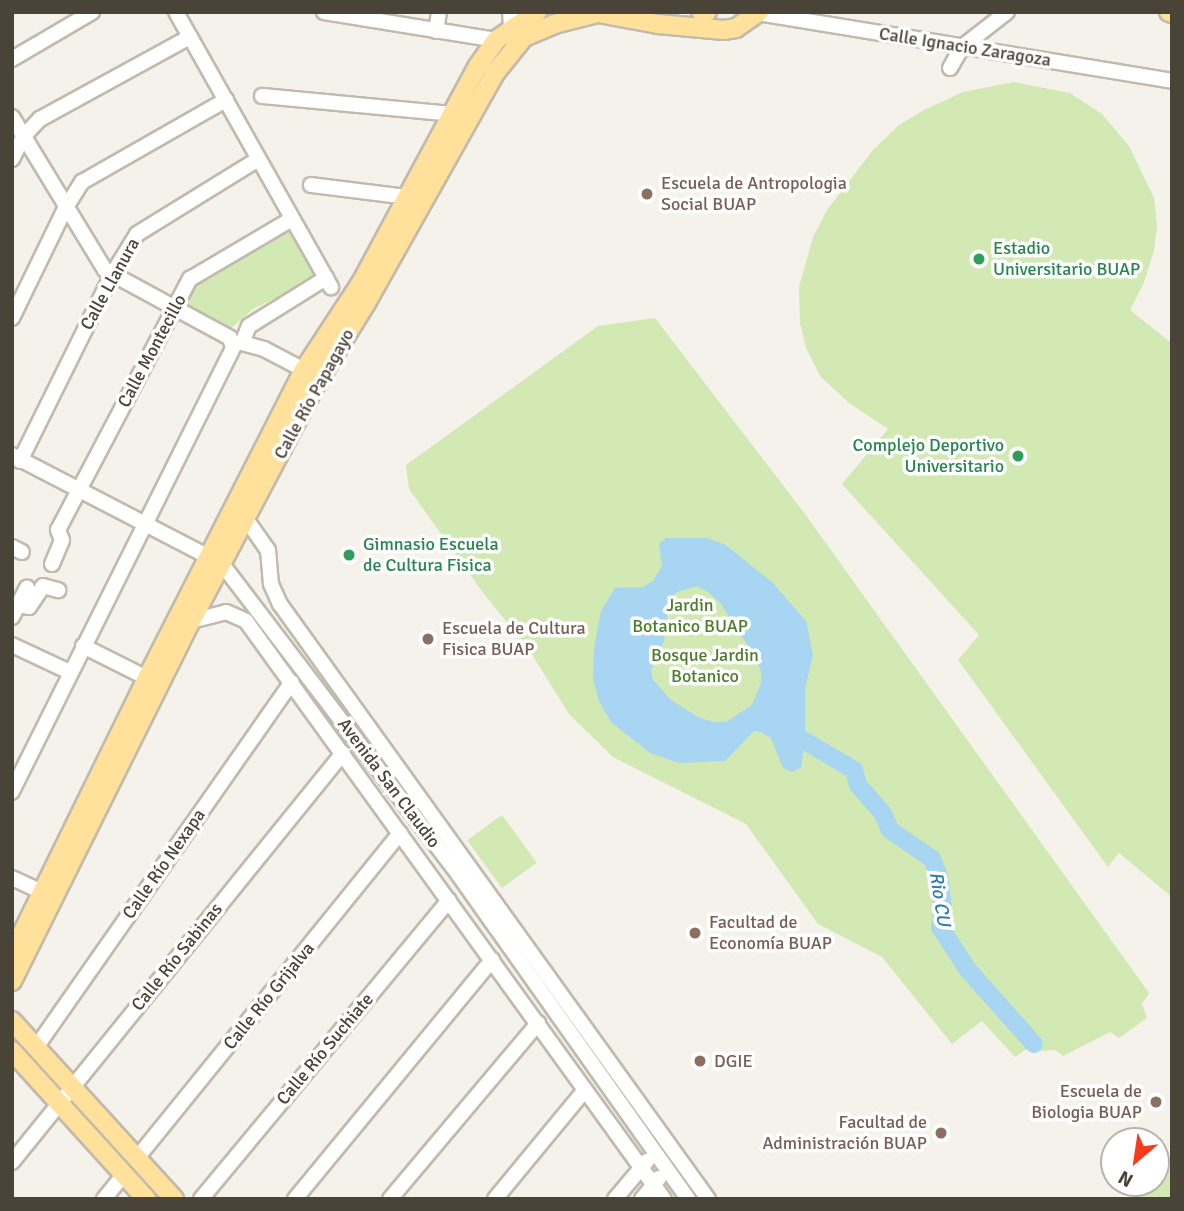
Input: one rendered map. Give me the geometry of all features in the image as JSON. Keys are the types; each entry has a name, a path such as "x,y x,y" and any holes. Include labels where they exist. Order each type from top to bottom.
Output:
{"main road":[{"name":"Calle Río Papagayo","path":"12,981 191,621 215,561 302,373 360,283 452,114 496,40 511,20 537,12"},
{"path":"701,12 707,12"},
{"name":"Calle Río Papagayo","path":"12,954 147,678 215,561 246,519 316,384 366,303 495,73 524,37 554,23 598,13 709,30 736,28 759,13"},
{"path":"12,1021 174,1199"},
{"path":"12,1051 146,1199"}],"street":[{"path":"12,59 92,12"},
{"path":"12,792 236,341 249,326 329,283 257,160 176,12"},
{"path":"324,12 496,40"},
{"path":"436,31 439,12"},
{"path":"950,68 962,47 1007,12"},
{"name":"Calle Ignacio Zaragoza","path":"759,13 1172,81"},
{"path":"12,159 23,137 40,119 190,37"},
{"path":"262,96 452,114"},
{"path":"12,318 65,209 85,179 226,100"},
{"path":"12,117 65,209 100,263 112,275 236,341 264,349 302,373"},
{"name":"Calle Llanura","path":"16,458 112,275 142,228 257,160"},
{"path":"311,186 407,197"},
{"name":"Calle Montecillo","path":"52,564 62,540 58,530 192,277 292,219"},
{"name":"Avenida San Claudio","path":"16,458 215,561 306,673 458,874 688,1199"},
{"name":"Avenida San Claudio","path":"246,519 268,550 271,584 275,596 708,1199"},
{"path":"15,611 29,607 43,586 58,590"},
{"path":"15,611 27,588"},
{"name":"Avenida San Claudio","path":"191,621 218,612 239,616 292,682 538,1023 581,1094 664,1199"},
{"path":"12,645 70,673"},
{"path":"83,646 147,678"},
{"path":"306,673 338,684"},
{"name":"Calle Río Nexapa","path":"37,1046 292,682"},
{"path":"329,733 351,735"},
{"name":"Calle Río Sabinas","path":"12,1162 343,753"},
{"name":"Calle Río Grijalva","path":"137,1158 400,833"},
{"path":"12,878 42,892"},
{"name":"Calle Río Suchiate","path":"201,1199 449,900"},
{"path":"295,1199 492,960"},
{"path":"390,1199 538,1023"},
{"path":"495,1199 581,1094"},
{"path":"615,1199 655,1152"},
{"path":"642,1199 667,1169"},
{"path":"104,1199 124,1174"}],"green space":[{"name":"Complejo Deportivo Universitario","path":"1014,82 1070,93 1102,114 1129,146 1154,198 1157,225 1154,251 1143,285 1130,310 1169,341 1172,338 1172,897 1119,853 1108,867 958,660 979,635 842,484 888,429 849,403 820,376 806,348 800,323 799,287 813,237 827,210 873,150 899,125 924,110 963,92"},
{"path":"292,223 323,275 253,309 229,330 183,303 203,276 272,239 273,235"},
{"name":"Jardin Botanico BUAP","path":"655,318 805,514 1149,993 1142,1004 1147,1018 1119,1038 1110,1032 1063,1056 1056,1050 1041,1051 1034,1044 1015,1057 982,1021 952,1044 882,957 818,924 746,824 613,757 569,714 528,648 484,594 409,489 406,465 598,326"},
{"path":"502,815 537,863 502,888 467,840"},
{"path":"1172,1167 1172,1199 1130,1199 1170,1197"}],"water":[{"path":"666,538 707,538 726,545 773,583 806,621 813,655 805,689 805,741 801,768 791,772 783,768 771,738 759,731 754,731 725,761 679,763 650,753 611,722 599,701 593,678 594,648 601,611 615,588 643,587 653,581 662,566 659,544","holes":["697,586 721,604 761,671 761,683 752,705 726,722 713,722 698,717 671,700 653,680 651,670 664,641 669,601 677,592"]}],"waterway":[{"name":"Rio CU","path":"805,741 854,770 858,785 883,814 890,830 932,859 939,876 943,908 940,927 968,970 1034,1044"}],"place":[{"name":"Escuela de Antropologia Social BUAP","path":"647,194"},
{"name":"Estadio Universitario BUAP","path":"979,259"},
{"name":"Complejo Deportivo Universitario","path":"1018,456"},
{"name":"Gimnasio Escuela de Cultura Fisica","path":"349,555"},
{"name":"Escuela de Cultura Fisica BUAP","path":"428,639"},
{"name":"Facultad de Economía BUAP","path":"695,933"},
{"name":"DGIE","path":"700,1061"},
{"name":"Escuela de Biologia BUAP","path":"1156,1102"},
{"name":"Facultad de Administración BUAP","path":"941,1133"}],"park label":[{"name":"Bosque Jardin Botanico","path":"705,666"}]}
